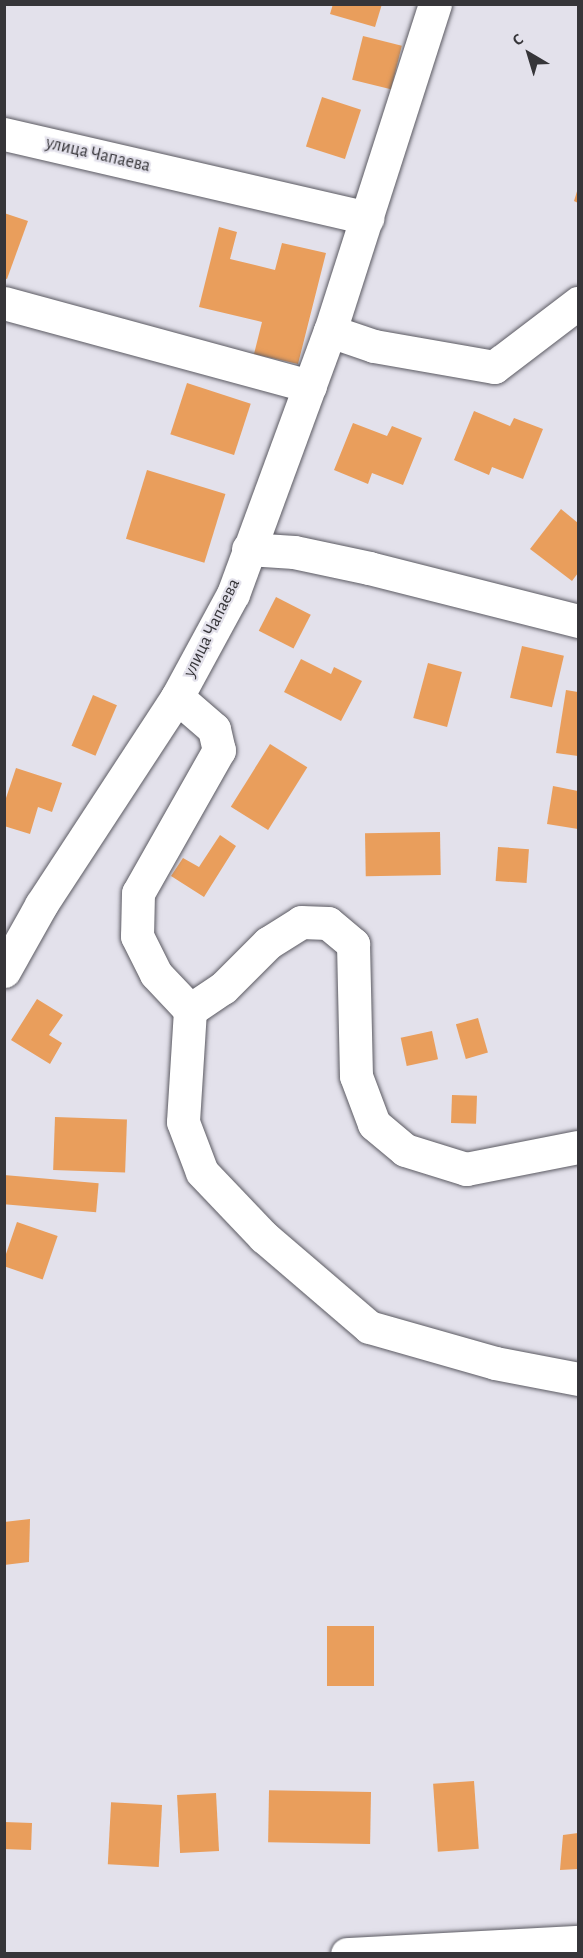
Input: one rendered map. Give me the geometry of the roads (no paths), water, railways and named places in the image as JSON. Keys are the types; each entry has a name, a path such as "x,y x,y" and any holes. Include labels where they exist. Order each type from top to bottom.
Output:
{"street":[{"name":"улица Чапаева","path":"4,971 41,905 177,697 233,594 330,331 435,4"},
{"name":"улица Чапаева","path":"4,134 367,218"},
{"path":"4,303 310,386"},
{"path":"330,331 374,346 494,367 579,303"},
{"path":"248,549 294,552 369,568 579,621"},
{"path":"177,697 213,729 219,750 138,893 137,936 156,974 190,1010 183,1122 202,1172 264,1237 369,1327 495,1363 579,1379"},
{"path":"190,1010 223,988 268,943 301,922 328,923 353,944 356,1076 374,1124 405,1150 466,1169 579,1147"},
{"path":"346,1953 579,1942"}]}
